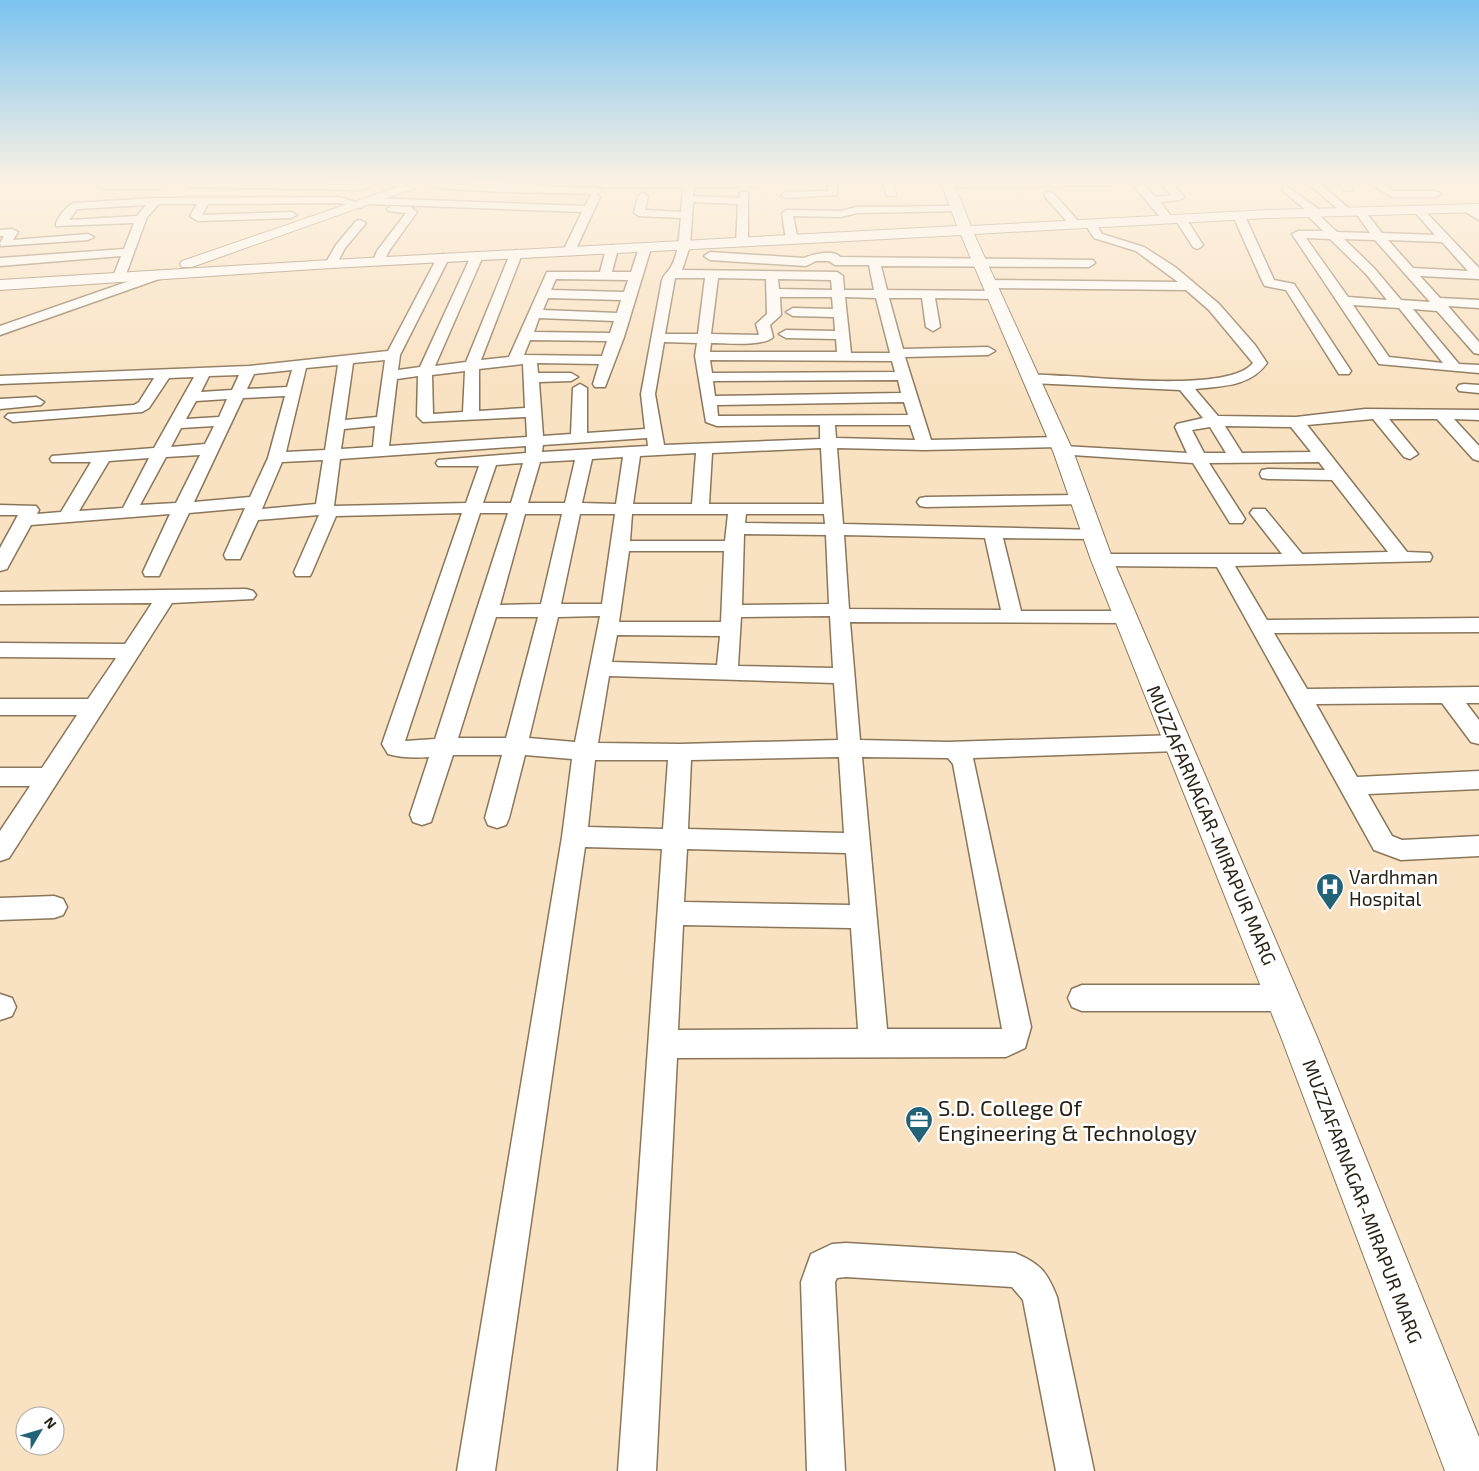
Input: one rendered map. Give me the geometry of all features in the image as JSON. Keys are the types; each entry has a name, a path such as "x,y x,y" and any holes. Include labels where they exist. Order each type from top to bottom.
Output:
{"main road":[{"path":"153,276 226,251"},
{"path":"0,287 119,277 588,251"},
{"name":"MUZZAFARNAGAR-MIRAPUR MARG","path":"975,251 1061,447 1097,547 1283,998 1468,1471"}],"street":[{"path":"331,264 339,251"},
{"path":"379,261 383,251"},
{"path":"605,276 612,251"},
{"path":"600,384 644,251"},
{"path":"654,442 648,394 670,274 676,270 682,251"},
{"path":"831,251 837,276 844,356"},
{"path":"1031,379 1184,386 1239,379 1254,372 1260,362 1254,352 1214,307 1190,286 1142,251"},
{"path":"1254,251 1269,283 1290,287 1344,371"},
{"path":"1309,251 1384,362 1479,369"},
{"path":"1349,251 1370,271 1455,368"},
{"path":"1391,251 1479,350"},
{"path":"1411,272 1479,275 1457,251"},
{"path":"0,262 130,252 119,277"},
{"path":"471,415 472,366 516,254"},
{"path":"477,256 425,372 426,418 533,412"},
{"path":"710,256 806,262 814,258 874,262 988,281 1190,286"},
{"path":"380,451 393,355 443,258"},
{"path":"874,262 924,445"},
{"path":"774,293 928,295 988,281 1089,263"},
{"path":"670,274 837,276"},
{"path":"712,275 702,356 711,419 717,421 917,420"},
{"path":"2,327 153,276"},
{"path":"422,815 488,611 534,450 531,378 522,360 526,336 534,314 551,276 635,276"},
{"path":"658,338 760,339 766,337 763,324 774,316 772,276"},
{"path":"1423,287 1442,288"},
{"path":"542,294 630,296"},
{"path":"928,295 933,327"},
{"path":"1344,301 1400,305 1479,304"},
{"path":"793,312 840,313"},
{"path":"534,314 623,317"},
{"path":"1449,318 1469,320"},
{"path":"1462,332 1479,333"},
{"path":"786,334 842,334"},
{"path":"526,336 617,337"},
{"path":"702,356 844,356 988,351"},
{"path":"0,380 249,370 393,355"},
{"path":"390,375 522,360 609,360"},
{"path":"304,572 327,510 332,454 346,361"},
{"path":"233,555 276,458 300,365"},
{"path":"152,572 249,370"},
{"path":"138,512 132,511 131,505 204,372"},
{"path":"13,417 131,410 142,407 165,373"},
{"path":"705,377 905,376"},
{"path":"0,432 48,378"},
{"path":"496,818 550,610 573,508 582,447 575,383 531,378"},
{"path":"1184,386 1214,421 1238,459"},
{"path":"190,397 293,391"},
{"path":"0,404 150,396"},
{"path":"708,401 910,397"},
{"path":"1377,414 1410,454"},
{"path":"1236,519 1198,458 1184,427 1214,421 1296,422 1377,414 1479,415"},
{"path":"1442,415 1479,456"},
{"path":"176,424 224,420"},
{"path":"827,420 849,748 874,1044"},
{"path":"336,425 384,421"},
{"path":"1296,422 1402,558"},
{"path":"1458,432 1479,433"},
{"path":"582,447 632,452 654,442"},
{"path":"276,458 380,451 534,450 654,442 704,448 830,443 1061,447 1198,458 1322,457"},
{"path":"700,509 704,448"},
{"path":"58,459 210,450"},
{"path":"444,463 489,460 534,450"},
{"path":"476,1471 574,837 585,751 602,669 621,546 632,452"},
{"path":"67,518 103,456"},
{"path":"489,460 393,744 396,748 411,750 444,746 516,746 585,751 680,752 849,748 948,750 1178,743"},
{"path":"1207,472 1338,475"},
{"path":"926,502 1080,500"},
{"path":"0,510 27,508 30,510 25,520 7,541 0,565"},
{"path":"25,520 182,508 327,510 473,508 700,509 736,528"},
{"path":"1259,513 1296,559"},
{"path":"621,546 736,528 833,519 994,533 1224,561 1423,557"},
{"path":"727,671 732,620 736,528"},
{"path":"994,533 1011,610 1009,617"},
{"path":"1224,561 1379,838 1389,847 1400,850 1479,846"},
{"path":"0,598 246,595"},
{"path":"0,851 166,597"},
{"path":"488,611 550,610 609,619 732,620 840,613 1009,617 1125,616"},
{"path":"1261,627 1479,625"},
{"path":"0,650 131,651"},
{"path":"602,669 727,671 844,676"},
{"path":"1448,695 1479,736"},
{"path":"1300,697 1479,695"},
{"path":"0,707 93,708"},
{"path":"664,1044 1006,1043 1015,1038 1017,1027 964,762 956,752 948,750"},
{"path":"637,1471 680,752"},
{"path":"0,777 50,777"},
{"path":"1349,786 1479,780"},
{"path":"574,837 858,843"},
{"path":"0,908 54,907"},
{"path":"670,913 864,917"},
{"path":"1082,998 1283,998"},
{"path":"826,1471 818,1282 823,1266 832,1261 846,1260 1015,1270 1025,1274 1040,1297 1075,1471"}],"place":[{"name":"Vardhman Hospital","path":"1330,911"},
{"name":"S.D. College Of Engineering & Technology","path":"919,1144"}]}
